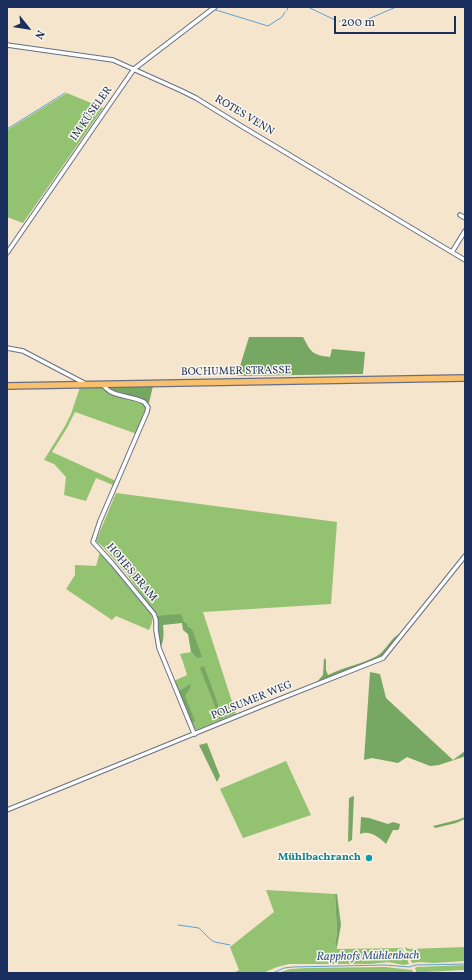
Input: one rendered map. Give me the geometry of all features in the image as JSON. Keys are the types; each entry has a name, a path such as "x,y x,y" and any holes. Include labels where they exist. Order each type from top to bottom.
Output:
{"main road":[{"name":"BOCHUMER STRASSE","path":"7,386 465,378"}],"street":[{"name":"IM KÜSELER","path":"7,253 134,69 215,7"},
{"name":"ROTES VENN","path":"7,45 113,60 196,98 465,260"},
{"path":"460,215 465,218"},
{"path":"452,252 465,231"},
{"path":"7,348 23,351 87,384"},
{"name":"HOHES BRAM","path":"104,384 104,387 115,394 144,402 148,407 100,521 93,542 112,562 154,614 159,648 195,734"},
{"name":"POLSUMER WEG","path":"7,810 383,658 465,556"}],"green space":[{"path":"67,93 103,108 23,223 7,217 7,130"},
{"path":"249,337 303,337 313,352 330,357 332,349 365,352 363,374 237,376"},
{"path":"111,386 153,386 149,403 113,391 110,388"},
{"path":"80,387 103,387 114,395 143,403 146,408 146,412 137,434 75,412 52,452 116,481 113,485 96,478 86,501 64,495 66,477 54,464 44,460 71,414"},
{"path":"116,493 337,522 331,604 203,612 236,714 196,730 194,729 174,681 187,675 180,654 191,652 197,658 186,622 156,616 126,573 96,541"},
{"path":"100,552 149,610 152,620 149,630 116,616 112,620 66,589 75,575 75,565 96,566"},
{"path":"181,614 184,622 186,622 188,627 192,629 202,657 197,658 191,652 188,634 183,630 182,623 163,625 164,631 160,649 156,616"},
{"path":"402,633 386,653 379,659 323,682 316,683 323,675 324,658 326,660 326,670 328,675 377,656 395,637"},
{"path":"204,666 223,718 220,719 200,668"},
{"path":"370,672 380,674 386,698 453,760 465,751 465,756 439,765 430,766 407,757 398,763 372,758 364,760"},
{"path":"191,684 185,696 195,721 192,723 179,691"},
{"path":"207,743 220,776 217,782 199,745"},
{"path":"286,761 311,815 243,838 220,789"},
{"path":"354,796 352,840 348,842 349,798"},
{"path":"361,817 388,824 393,822 400,824 399,829 393,830 386,844 370,834 360,834"},
{"path":"465,817 465,819 456,823 435,828 433,826 457,820"},
{"path":"266,890 335,894 337,933 335,944 337,949 402,948 409,964 404,965 388,962 370,964 289,964 263,973 233,973 239,970 230,947 274,912"},
{"path":"335,894 337,894 341,925 337,947 335,944 337,933"},
{"path":"405,947 409,949 465,947 465,961 412,963"},
{"path":"465,965 465,970 417,973 415,968 417,967"},
{"path":"385,967 412,970 413,973 278,973 290,969 307,968"}],"waterway":[{"path":"308,7 335,20"},
{"path":"339,21 359,23 396,7"},
{"path":"216,10 268,26 282,17 285,12"},
{"path":"7,129 65,93"},
{"path":"178,925 199,928 211,940 230,945"},
{"name":"Rapphofs Mühlenbach","path":"273,973 284,968 293,967 385,965 409,967 416,965 465,964"}],"place":[{"name":"Mühlbachranch","path":"369,858"}]}
